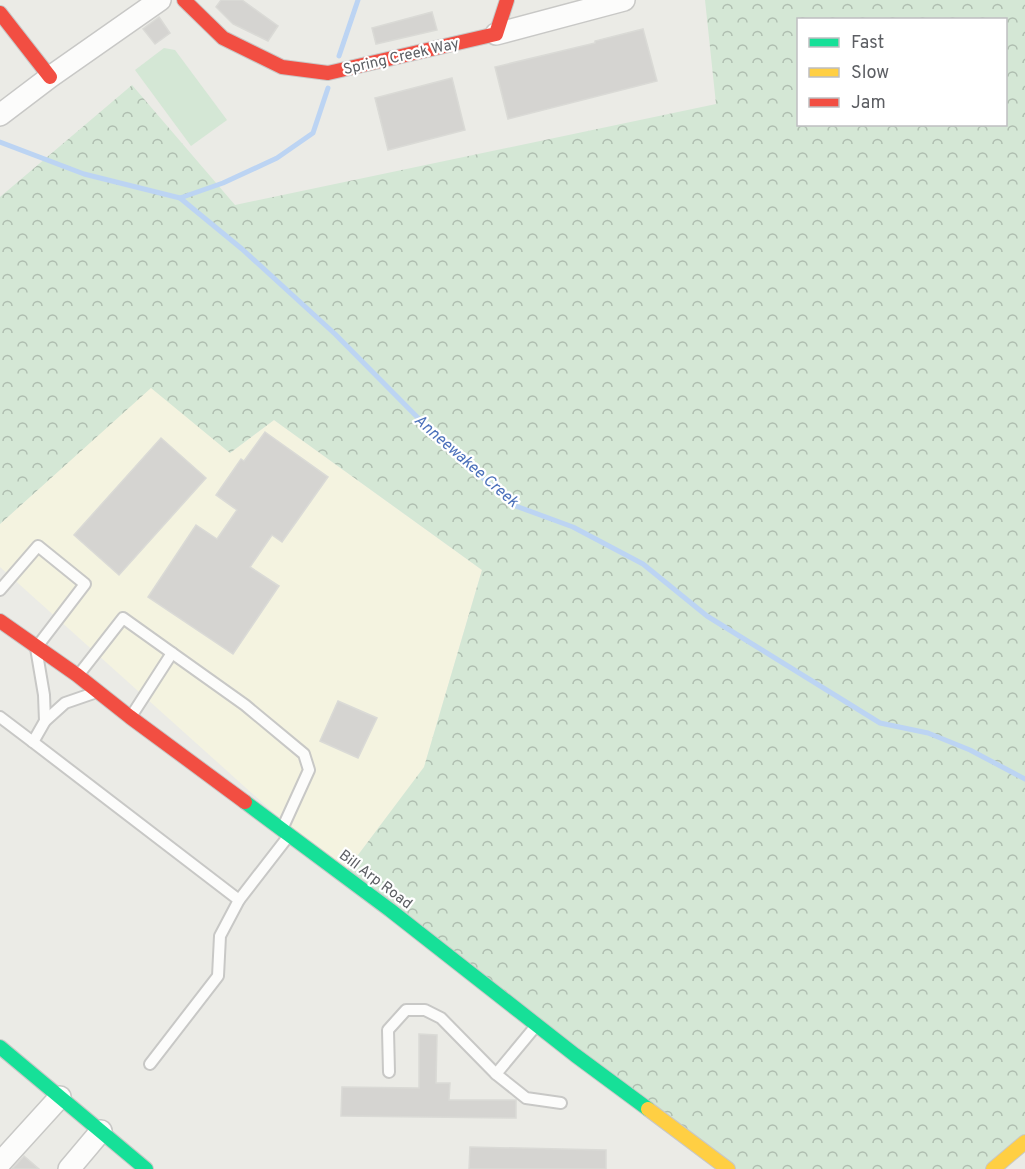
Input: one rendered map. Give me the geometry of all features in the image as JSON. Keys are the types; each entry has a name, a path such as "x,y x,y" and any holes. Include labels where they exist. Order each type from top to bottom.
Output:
{"main road":[{"name":"Spring Creek Way","path":"184,0 223,38 282,67 328,73 496,34"},
{"path":"496,34 507,0"},
{"path":"0,13 50,77"},
{"name":"Bill Arp Road","path":"0,621 77,675 390,910 640,1109 728,1169"},
{"path":"0,1047 146,1169"},
{"path":"993,1169 1025,1142"}],"street":[{"path":"0,115 160,0"},
{"name":"Spring Creek Way","path":"496,34 624,0"},
{"path":"0,1163 60,1097"},
{"path":"69,1169 101,1131"}],"lane":[{"path":"0,590 38,546 85,584 36,648 44,695 45,721"},
{"path":"77,675 123,618 245,705 304,754 309,770 285,832 239,900 220,936 218,976 150,1064"},
{"path":"130,717 172,653"},
{"path":"33,742 45,721 65,704 97,692"},
{"path":"0,717 239,900"},
{"path":"389,1072 388,1030 406,1011 425,1010 441,1018 496,1074 526,1098 561,1103"},
{"path":"496,1074 537,1025"}],"shaded area":[{"path":"151,387 230,453 274,420 482,570 424,768 343,875 0,567 0,524"}],"green space":[{"path":"705,0 1025,0 1025,1142 993,1169 728,1169 343,875 424,767 482,570 274,420 230,453 151,388 0,524 0,197 132,85 235,205 716,104"},
{"path":"164,48 175,50 227,120 191,146 135,70"}],"building":[{"path":"221,0 242,0 278,26 268,41 233,24 216,7"},
{"path":"432,12 437,30 376,44 372,28"},
{"path":"159,17 170,33 155,44 143,29"},
{"path":"643,29 657,81 508,119 495,67"},
{"path":"452,78 465,130 388,150 375,98"},
{"path":"265,432 328,477 282,542 272,535 250,567 279,586 233,654 148,597 196,525 217,539 237,510 216,495 241,459 244,461"},
{"path":"161,438 206,478 119,575 74,535"},
{"path":"338,701 377,718 358,758 320,741"},
{"path":"419,1034 437,1035 436,1083 450,1083 449,1100 516,1100 516,1118 341,1116 342,1087 419,1088"},
{"path":"470,1147 606,1150 606,1169 469,1169"},
{"path":"24,1156 39,1169 12,1169"}],"waterway":[{"path":"339,56 358,0"},
{"path":"180,198 223,183 277,158 313,133 328,88"},
{"name":"Anneewakee Creek","path":"0,142 84,174 180,198 242,249 335,334 434,434 513,505 573,527 643,564 707,616 880,723 928,733 970,750 1025,779"}],"traffic: fast":[{"path":"245,802 390,910 575,1055 648,1109"},
{"path":"0,1047 146,1169"}],"traffic: slow":[{"path":"648,1109 728,1169"},
{"path":"993,1169 1025,1142"}],"traffic: jam":[{"path":"184,0 223,38 282,67 328,73 496,34 507,0"},
{"path":"0,13 50,77"},
{"path":"0,621 77,675 245,802"}]}
